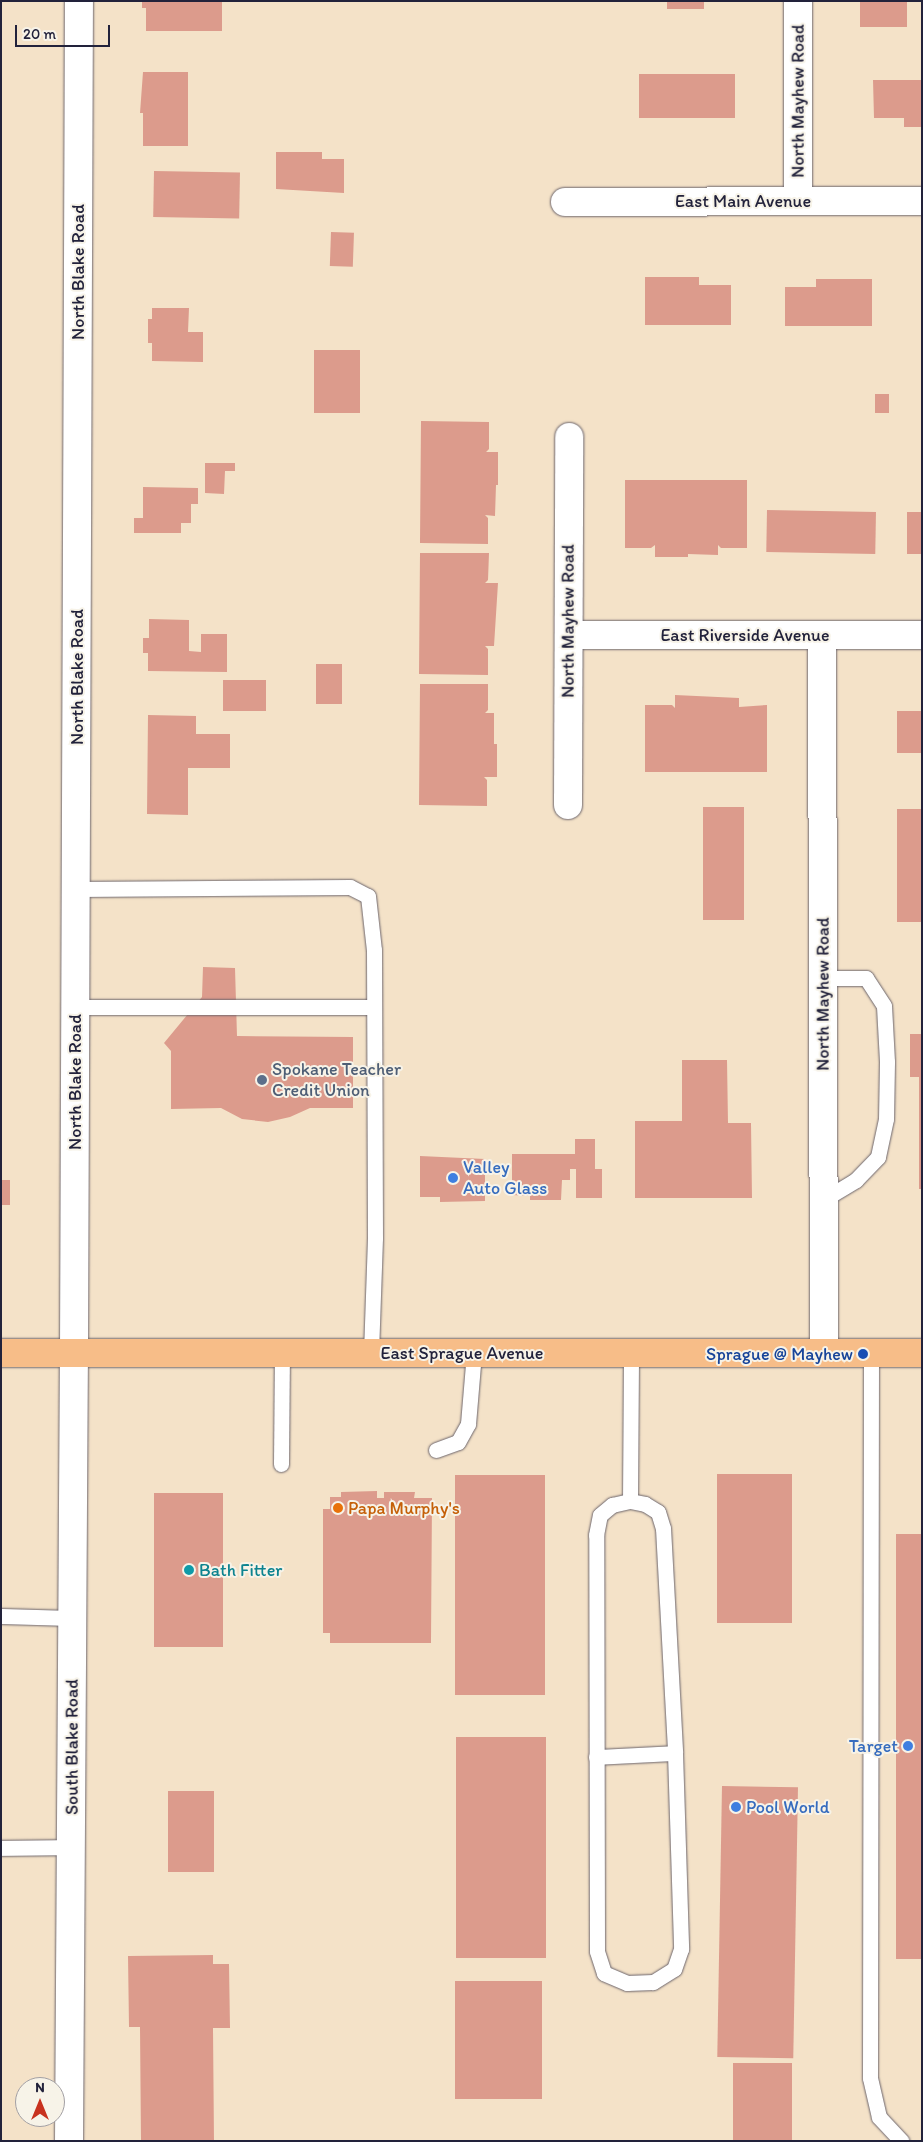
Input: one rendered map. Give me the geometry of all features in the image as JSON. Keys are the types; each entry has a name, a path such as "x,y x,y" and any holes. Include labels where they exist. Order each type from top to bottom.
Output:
{"main road":[{"name":"East Sprague Avenue","path":"1,1353 922,1353"}],"street":[{"name":"North Blake Road","path":"74,1353 79,1"},
{"name":"North Mayhew Road","path":"798,1 798,201"},
{"name":"East Main Avenue","path":"565,202 922,201"},
{"name":"North Mayhew Road","path":"568,437 568,805"},
{"name":"East Riverside Avenue","path":"568,635 922,635"},
{"name":"North Mayhew Road","path":"822,635 824,1352"},
{"name":"South Blake Road","path":"69,2141 74,1353"}],"lane":[{"path":"76,889 350,887 368,896 374,950 375,1238 371,1353"},
{"path":"823,978 866,978 884,1006 887,1062 886,1119 878,1156 856,1180 824,1199"},
{"path":"75,1007 374,1007"},
{"path":"281,1464 282,1353"},
{"path":"436,1450 458,1442 468,1424 474,1353"},
{"path":"630,1500 631,1353"},
{"path":"871,1353 870,2078 878,2117 901,2141"},
{"path":"630,1500 645,1504 658,1512 663,1528 675,1753 682,1949 674,1969 653,1982 627,1983 604,1973 597,1951 596,1536 600,1515 612,1505 630,1500"},
{"path":"1,1616 72,1618"},
{"path":"596,1757 675,1753"},
{"path":"1,1848 71,1847"}],"building":[{"path":"142,1 222,1 222,31 146,31 146,8 142,8"},
{"path":"667,1 704,1 704,9 667,9"},
{"path":"860,1 907,1 907,27 860,27"},
{"path":"143,72 188,72 188,146 143,146 143,113 140,113"},
{"path":"639,74 735,74 735,118 639,118"},
{"path":"873,80 922,80 922,127 904,127 904,118 874,118"},
{"path":"276,152 322,152 322,159 344,159 344,193 276,189"},
{"path":"154,171 240,173 239,218 153,217"},
{"path":"331,232 354,233 353,267 330,266"},
{"path":"645,277 699,277 699,285 731,285 731,325 645,325"},
{"path":"816,279 872,279 872,326 785,326 785,287 816,287"},
{"path":"152,308 189,308 188,332 203,332 203,362 152,361 152,343 148,343 148,319 152,319"},
{"path":"314,350 360,350 360,413 314,413"},
{"path":"875,394 889,394 889,413 875,413"},
{"path":"421,421 489,422 489,449 486,452 498,452 498,485 496,485 495,516 485,515 488,518 488,544 420,543"},
{"path":"205,463 235,463 235,471 225,471 224,494 205,493"},
{"path":"625,480 747,480 747,548 721,548 718,545 718,555 688,554 688,557 655,557 655,545 651,548 625,548"},
{"path":"143,487 198,488 198,504 191,504 191,523 181,523 181,533 134,533 134,518 143,518"},
{"path":"767,510 876,512 875,554 766,552"},
{"path":"907,512 922,512 922,554 907,554"},
{"path":"420,553 489,553 488,580 485,583 498,583 494,646 485,646 488,649 488,675 419,674"},
{"path":"149,619 189,620 189,651 201,652 201,634 227,634 227,672 148,671 148,653 143,653 143,638 149,638"},
{"path":"316,664 342,664 342,704 316,704"},
{"path":"223,680 266,680 266,711 223,711"},
{"path":"420,684 488,684 488,710 485,713 494,713 494,744 497,744 497,777 484,777 487,780 487,806 419,805"},
{"path":"675,695 739,698 739,707 767,705 767,772 645,772 645,705 672,705 675,708"},
{"path":"897,711 922,711 922,753 897,753"},
{"path":"148,715 196,716 196,734 230,734 230,768 188,768 188,815 147,814"},
{"path":"703,807 744,807 744,920 703,920"},
{"path":"897,809 922,809 922,922 897,922"},
{"name":"Spokane Teacher Credit Union","path":"203,967 235,968 237,1036 353,1037 353,1108 310,1108 290,1117 268,1122 242,1119 221,1108 171,1109 171,1051 164,1043 202,997"},
{"path":"910,1034 922,1034 922,1189 919,1189 919,1077 910,1077"},
{"path":"682,1060 727,1060 728,1123 751,1123 752,1198 635,1198 635,1121 682,1121"},
{"path":"575,1139 595,1139 595,1169 602,1169 602,1198 576,1198 576,1169 570,1169 570,1180 562,1180 561,1200 530,1200 530,1196 512,1195 512,1154 575,1154"},
{"name":"Valley Auto Glass","path":"420,1156 485,1159 485,1201 440,1202 440,1197 420,1197"},
{"path":"1,1180 10,1180 10,1205 1,1205"},
{"path":"717,1474 792,1474 792,1623 717,1623"},
{"path":"455,1475 545,1475 545,1695 455,1695"},
{"path":"377,1491 377,1498 384,1498 384,1492 415,1492 414,1498 432,1498 431,1643 330,1643 330,1633 323,1633 323,1509 330,1509 330,1497 341,1497 341,1492"},
{"name":"Bath Fitter","path":"154,1493 223,1493 223,1647 154,1647"},
{"name":"Target","path":"896,1534 922,1534 922,1959 896,1959"},
{"path":"456,1737 546,1737 546,1958 456,1958"},
{"path":"722,1786 798,1787 793,2058 717,2057"},
{"path":"168,1791 214,1791 214,1872 168,1872"},
{"path":"213,1955 213,1964 229,1964 230,2028 213,2028 214,2141 141,2141 140,2027 129,2027 128,1956"},
{"path":"455,1981 542,1981 542,2099 455,2099"},
{"path":"733,2063 792,2063 792,2141 733,2141"}],"place":[{"name":"Spokane Teacher Credit Union","path":"262,1080"},
{"name":"Valley Auto Glass","path":"453,1178"},
{"name":"Sprague @ Mayhew","path":"863,1354"},
{"name":"Papa Murphy's","path":"338,1508"},
{"name":"Bath Fitter","path":"189,1570"},
{"name":"Target","path":"908,1746"},
{"name":"Pool World","path":"736,1807"}]}
